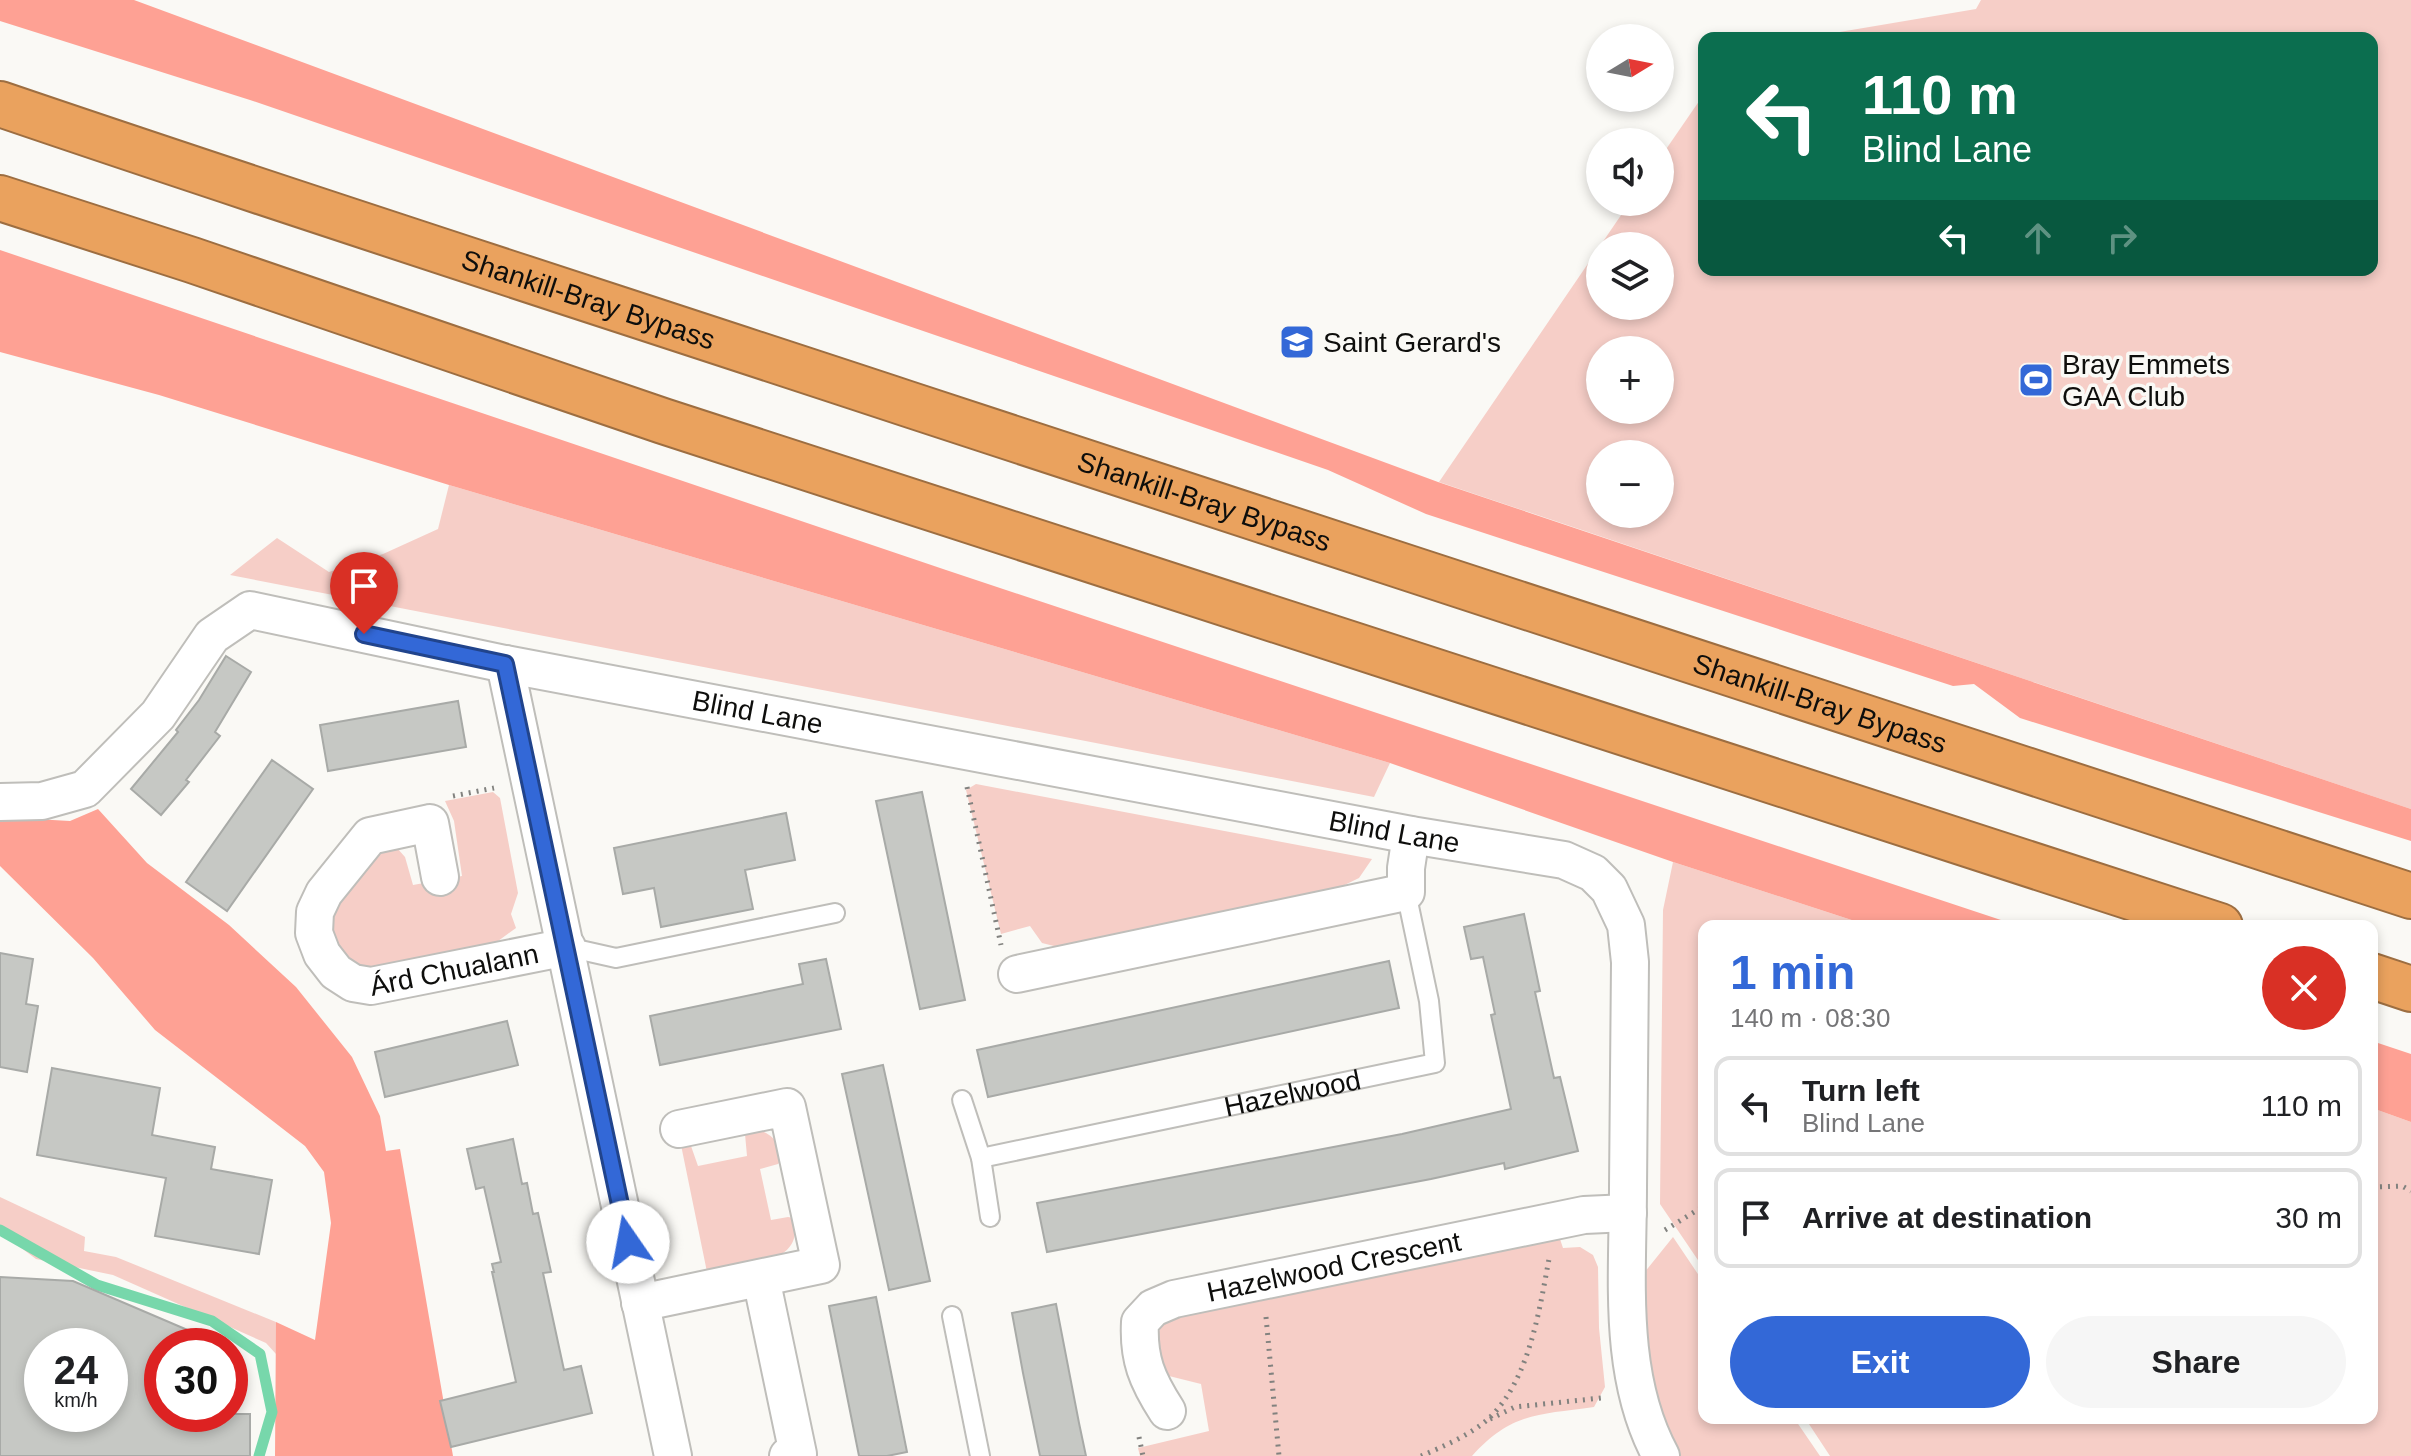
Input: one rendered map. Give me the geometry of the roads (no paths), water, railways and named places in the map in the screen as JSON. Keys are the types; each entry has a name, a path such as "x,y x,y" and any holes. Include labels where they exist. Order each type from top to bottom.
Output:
{"highway":[{"name":"Shankill-Bray Bypass","path":"0,104 271,197 2411,896"},
{"path":"0,198 679,426 2202,920"},
{"path":"2378,978 2411,989"}],"street":[{"name":"Blind Lane","path":"0,802 42,801 85,789 158,715 212,636 250,610 505,664 972,753 1411,835 1564,860 1593,873 1609,889 1626,925 1630,962 1628,1227"},
{"name":"Árd Chualann","path":"505,664 673,1456"},
{"name":"Árd Chualann","path":"440,877 430,823 370,836 324,893 315,912 314,933 322,954 336,972 353,983 371,986 567,947"},
{"name":"Hazelwood","path":"1406,892 1411,835"},
{"path":"1017,974 1406,892"},
{"path":"640,1303 821,1265 787,1107 679,1129"},
{"name":"Hazelwood Crescent","path":"1167,1411 1147,1380 1139,1343 1140,1322 1153,1308 1174,1299 1584,1215 1628,1227"},
{"path":"1628,1227 1631,1366 1636,1395 1661,1456"},
{"path":"761,1278 798,1454 788,1456"}],"lane":[{"name":"Hazelwood","path":"981,1158 1435,1063 1429,1001 1406,892"},
{"path":"567,947 616,958 835,913"},
{"path":"962,1100 981,1158 990,1217"},
{"path":"952,1316 980,1456"}],"waterway":[{"path":"0,1230 97,1285 212,1321 260,1354 272,1412 259,1456"}],"place":[{"name":"Saint Gerard's","path":"1297,342"},
{"name":"Bray Emmets GAA Club","path":"2036,380"}]}
